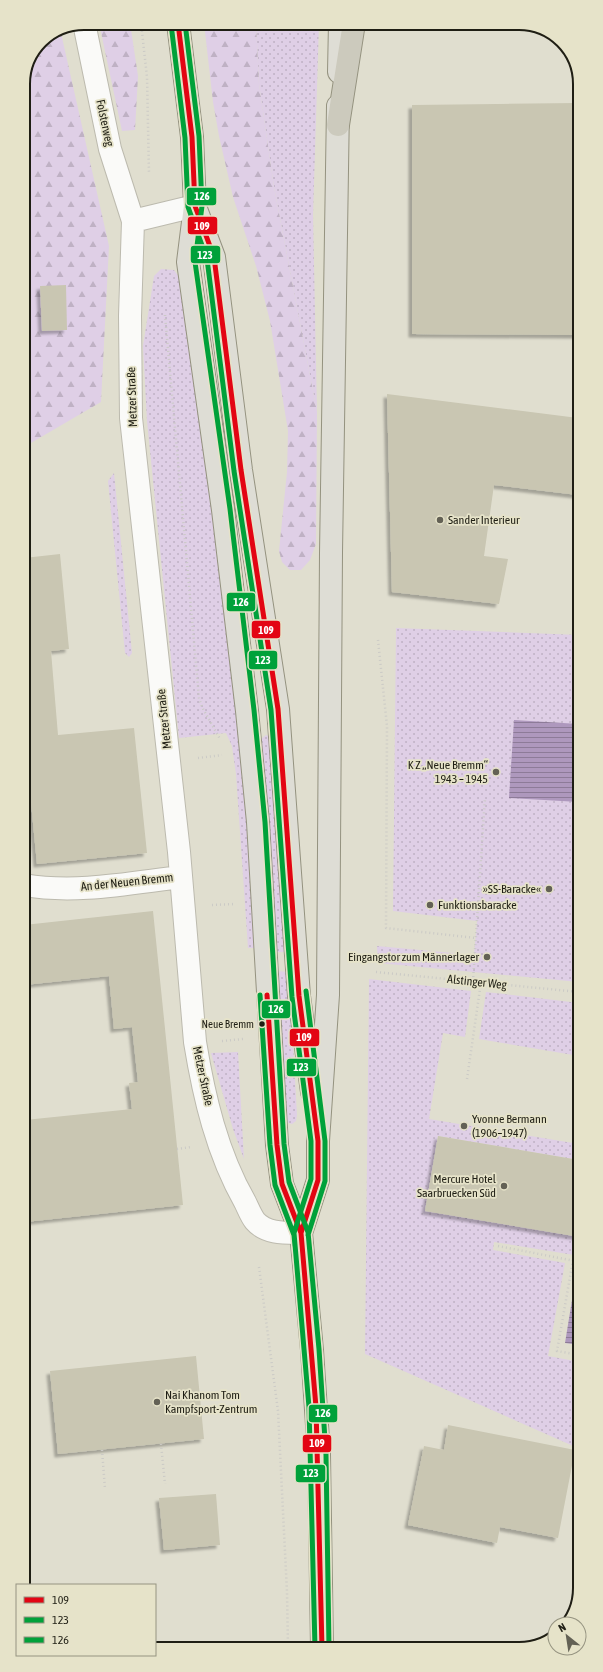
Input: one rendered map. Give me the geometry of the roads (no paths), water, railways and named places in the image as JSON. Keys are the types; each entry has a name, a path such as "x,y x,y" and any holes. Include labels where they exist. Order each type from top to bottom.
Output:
{"highway":[{"path":"338,125 353,30"}],"main road":[{"path":"179,30 192,137 195,206 188,262 223,510 247,711 258,822 277,1145 282,1184 301,1233 316,1407 322,1642"},
{"path":"301,1233 318,1180 318,1141 328,988 340,30"},
{"path":"195,206 214,257 241,470 278,709 299,996 318,1141"}],"street":[{"name":"Folsterweg","path":"85,30 110,149 124,196 134,221"},
{"path":"134,221 195,206"},
{"name":"Metzer Straße","path":"134,221 130,316 131,418 181,877 195,1042 204,1086 219,1144 236,1187 256,1221 276,1233 301,1233"},
{"name":"An der Neuen Bremm","path":"30,885 69,888 106,886 181,877"}],"place":[{"name":"Sander Interieur","path":"440,520"},
{"name":"K Z „Neue Bremm“ 1943 – 1945","path":"496,772"},
{"name":"»SS-Baracke«","path":"549,889"},
{"name":"Funktionsbaracke","path":"430,905"},
{"name":"Eingangstor zum Männerlager","path":"487,957"},
{"name":"Neue Bremm","path":"262,1024"},
{"name":"Yvonne Bermann (1906–1947)","path":"464,1126"},
{"name":"Mercure Hotel Saarbruecken Süd","path":"504,1186"},
{"name":"Nai Khanom Tom Kampfsport-Zentrum","path":"157,1402"}]}
